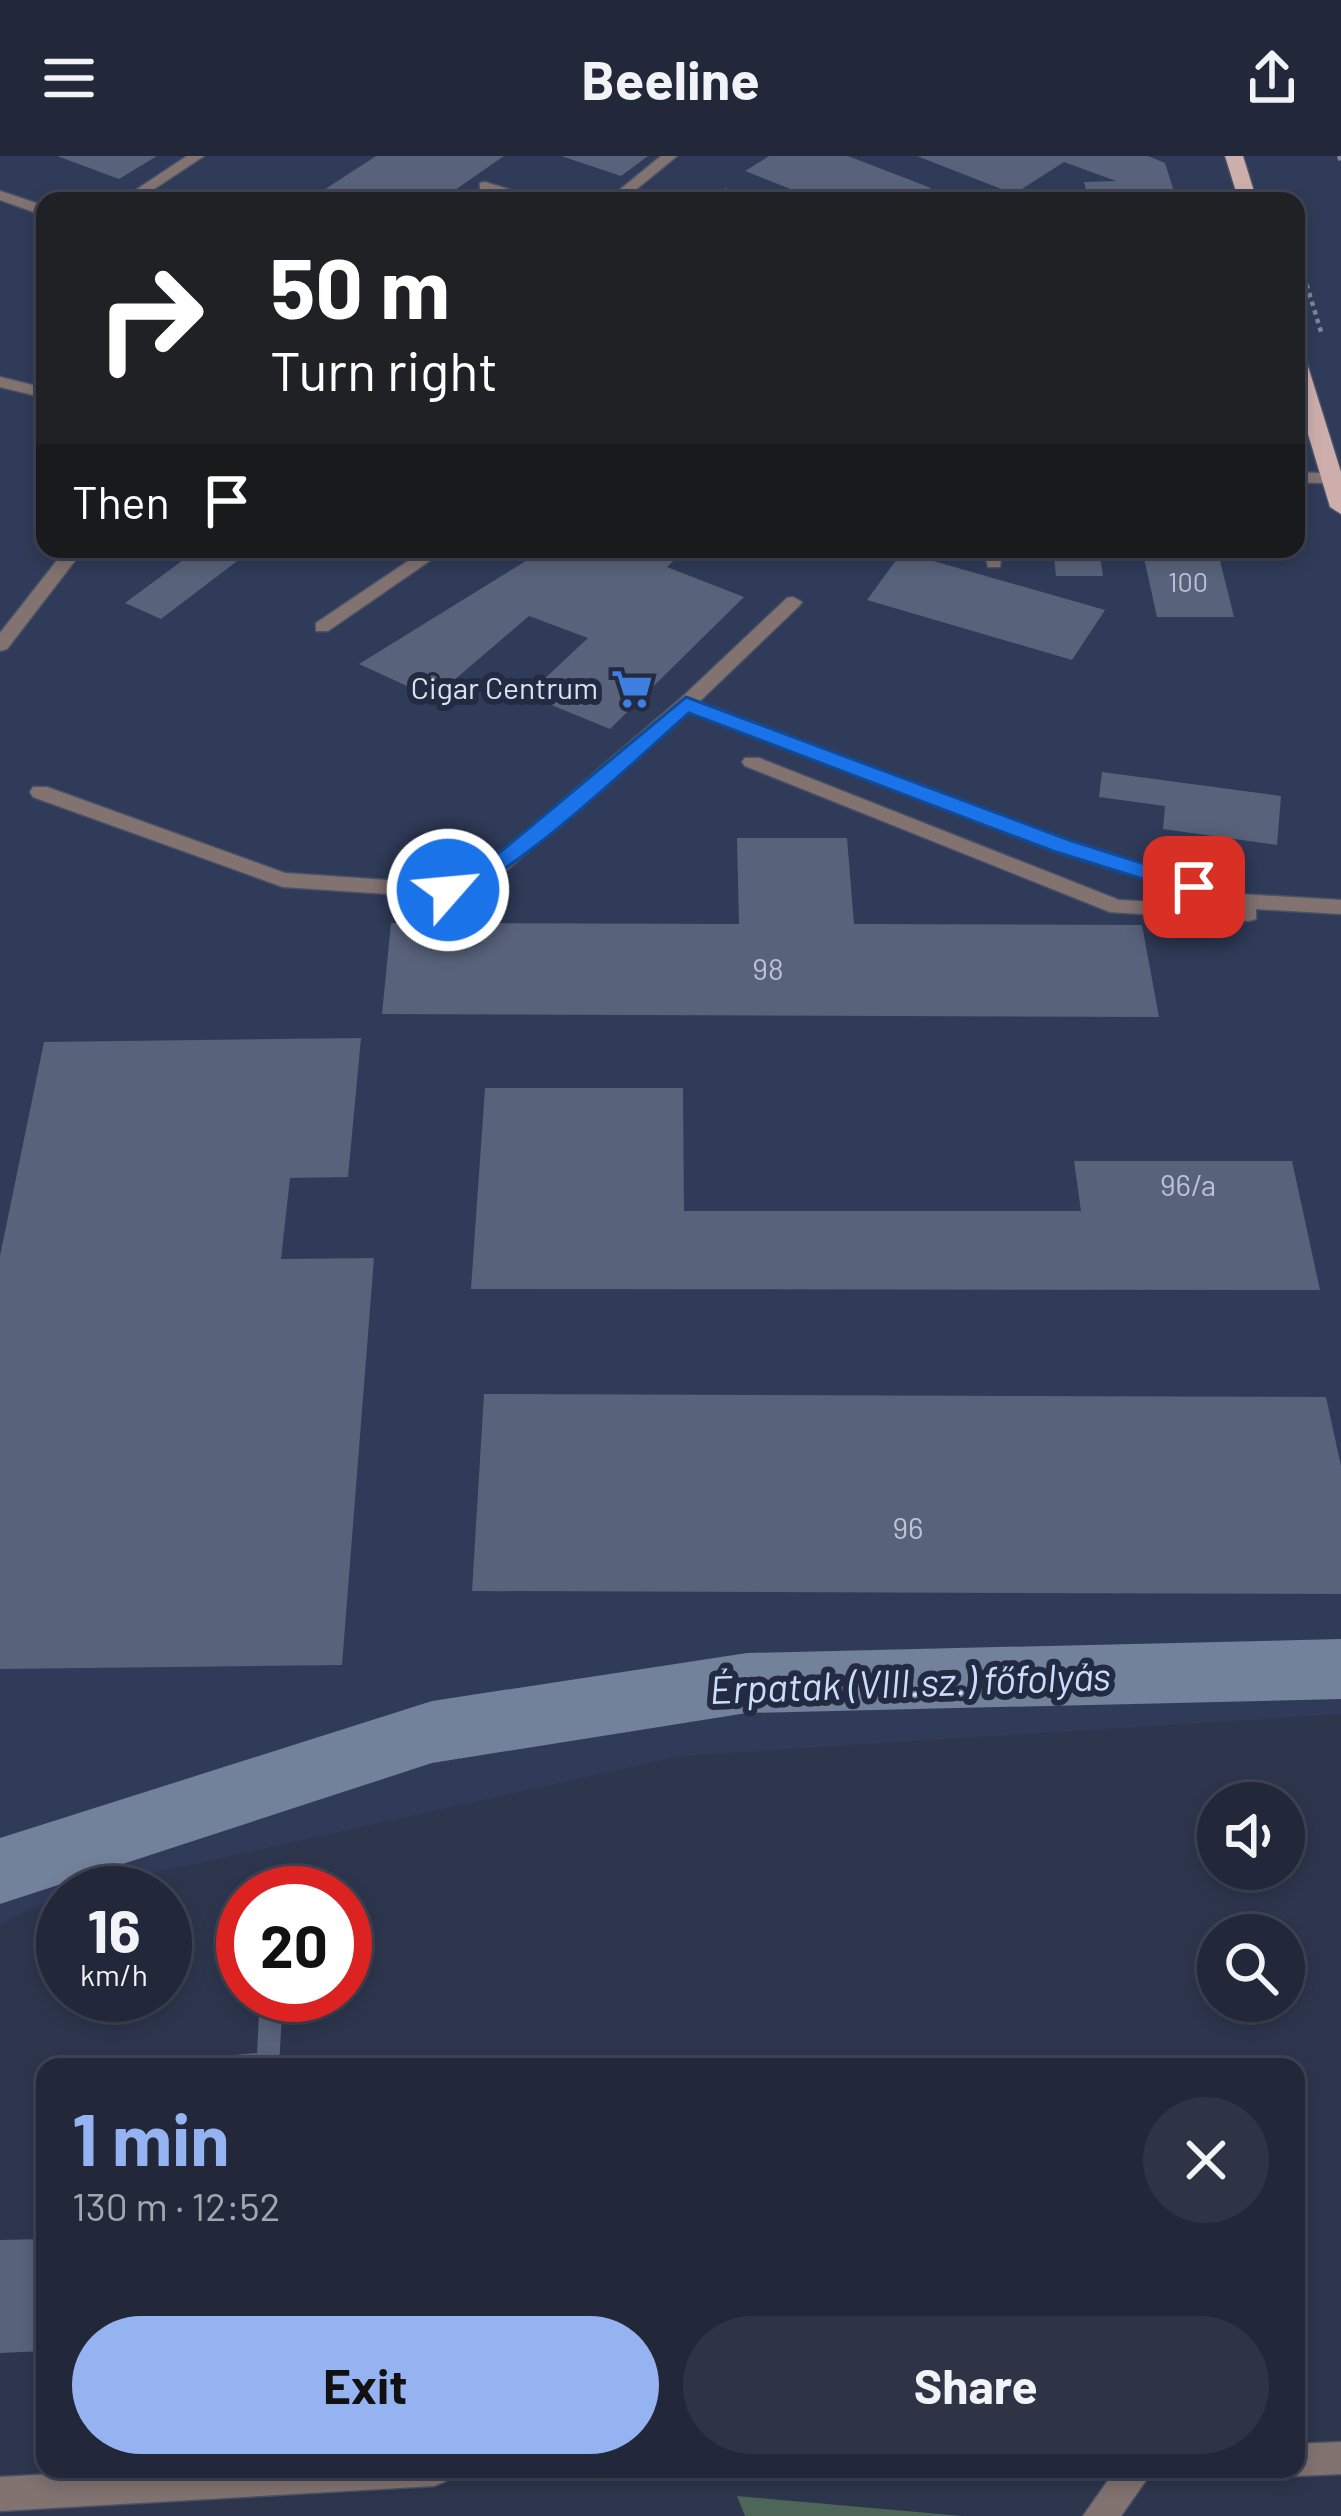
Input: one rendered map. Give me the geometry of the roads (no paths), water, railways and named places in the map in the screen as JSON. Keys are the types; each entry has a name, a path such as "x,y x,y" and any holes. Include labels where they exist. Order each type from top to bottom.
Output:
{"main road":[{"path":"1234,156 1245,192"},
{"path":"1305,387 1341,507"}],"street":[{"path":"140,192 197,156"},
{"path":"624,192 670,156"},
{"path":"485,186 504,192"},
{"path":"0,196 36,209"},
{"path":"0,382 36,391"},
{"path":"1305,477 1336,478"},
{"path":"0,645 68,558"},
{"path":"322,627 425,558"},
{"path":"40,792 283,880 448,890 501,863 686,704 793,602"},
{"path":"686,704 1061,846 1238,901 1341,908"},
{"path":"752,762 1117,907 1341,920"},
{"path":"1305,2460 1341,2458"},
{"path":"0,2494 278,2478"},
{"path":"1100,2516 1130,2478"}],"waterway":[{"name":"Érpatak (VIII.sz.) főfolyás","path":"0,1871 432,1732 747,1683 1341,1669"}],"place":[{"name":"Cigar Centrum","path":"632,689"}]}
